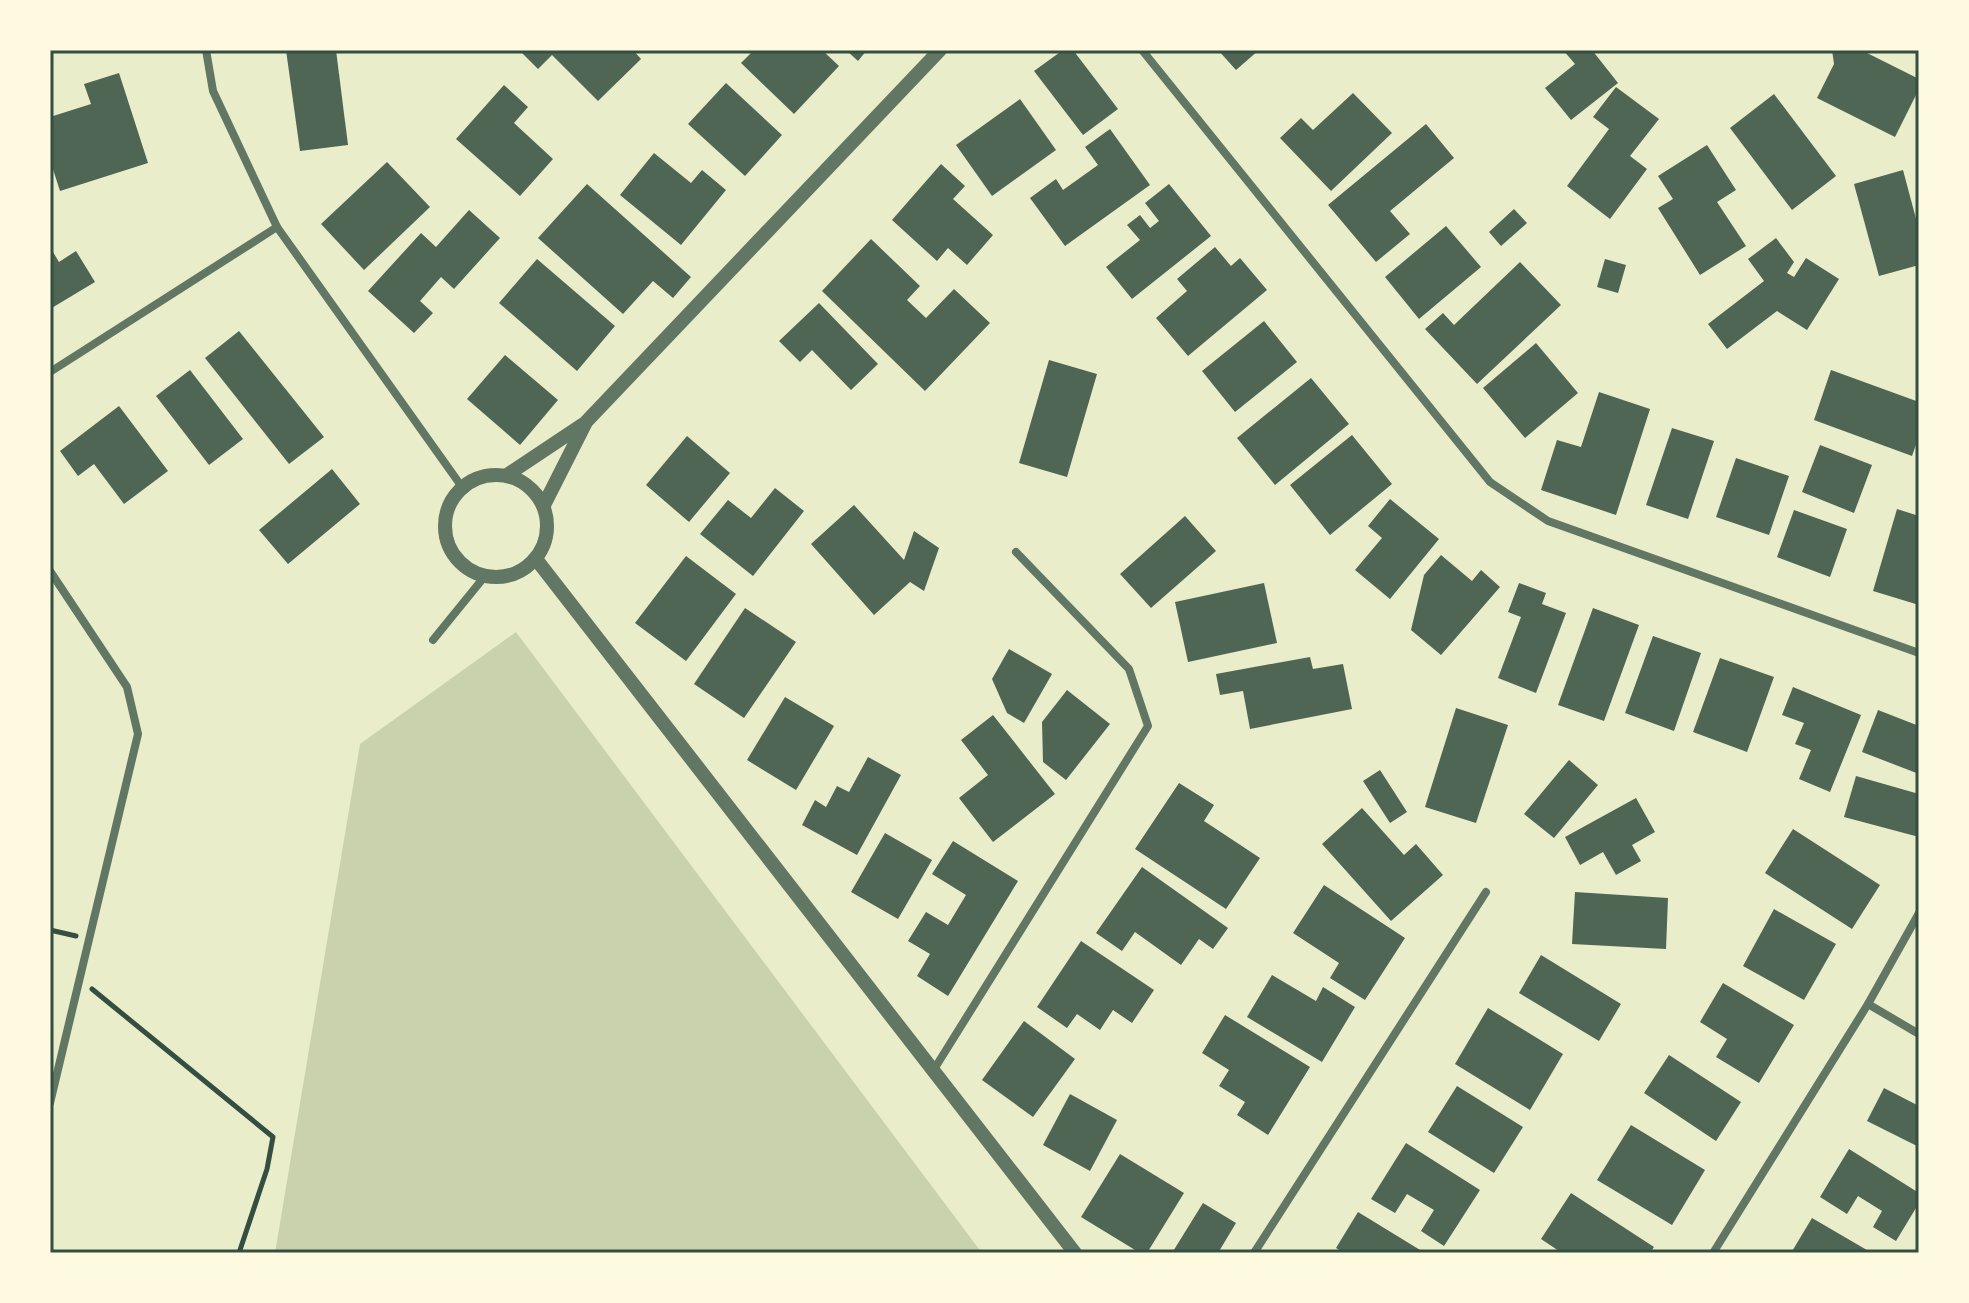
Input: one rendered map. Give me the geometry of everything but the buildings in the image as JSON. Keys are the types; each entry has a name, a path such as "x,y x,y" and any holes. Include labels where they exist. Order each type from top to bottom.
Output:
{"street":[{"path":"206,50 213,91 277,227 462,487"},
{"path":"507,475 586,422 940,50"},
{"path":"1142,50 1490,482 1548,521 1919,653"},
{"path":"50,372 277,227"},
{"path":"544,505 586,422"},
{"path":"491,474 507,475 535,491 544,505 547,533 536,559 513,574 500,577 485,576 459,561 445,534 445,519 449,504 462,487 476,478 491,474"},
{"path":"933,1072 1148,726 1129,669 1016,552"},
{"path":"536,559 1075,1253"},
{"path":"50,571 127,687 138,734 50,1103"},
{"path":"433,640 485,576"},
{"path":"1254,1253 1486,892"},
{"path":"1713,1253 1868,1004 1919,913"},
{"path":"1868,1004 1919,1034"}],"path":[{"path":"50,930 89,939"},
{"path":"79,979 273,1137 267,1169 239,1253"}],"green space":[{"path":"516,632 982,1253 275,1253 360,744"}]}
